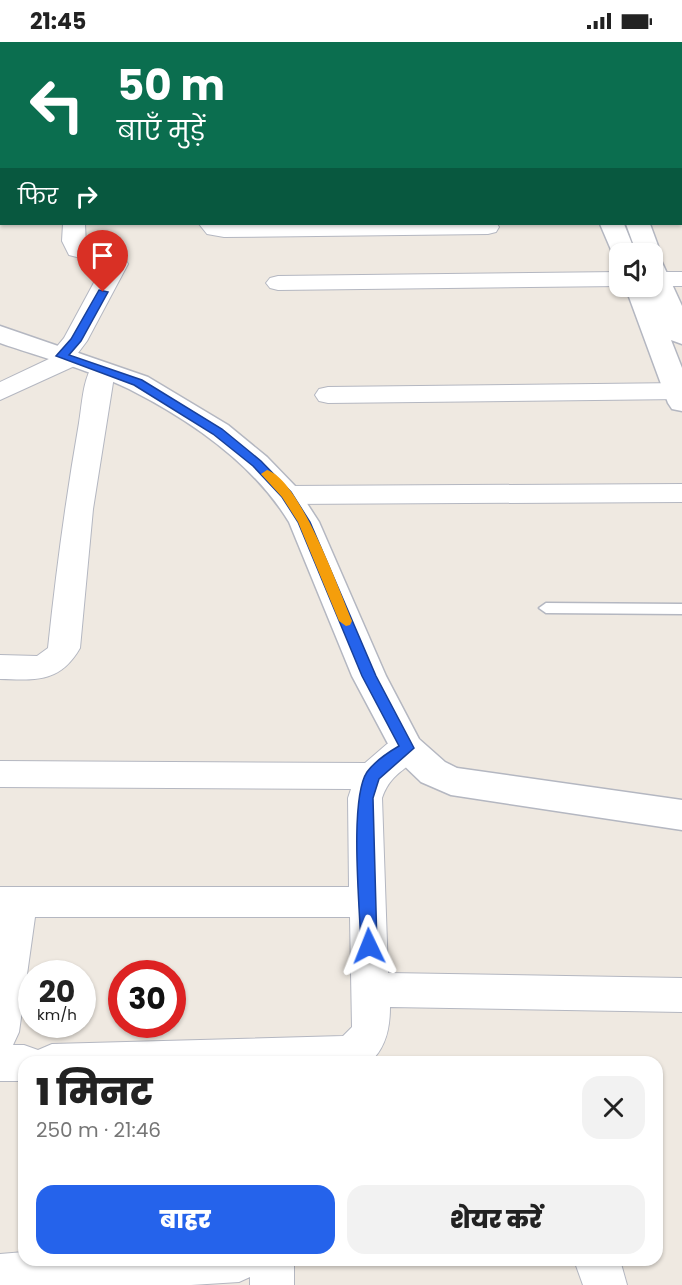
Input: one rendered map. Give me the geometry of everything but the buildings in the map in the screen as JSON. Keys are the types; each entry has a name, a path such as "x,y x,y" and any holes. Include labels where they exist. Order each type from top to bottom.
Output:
{"street":[{"path":"0,392 66,357 116,264 113,257 77,250 73,241 74,225"},
{"path":"210,225 212,228 219,230 302,226 488,227"},
{"path":"278,283 609,279"},
{"path":"328,395 680,395 654,297"},
{"path":"662,297 682,339"},
{"path":"0,334 138,383 218,431 257,463 287,495 304,522 369,676 407,748 433,772 451,781 682,814"},
{"path":"0,667 51,665 61,657 64,648 73,548 88,438 102,370"},
{"path":"287,495 682,493"},
{"path":"275,1056 349,1054 366,1041 371,1027 365,798 373,776 389,759 407,748"},
{"path":"0,774 373,776"},
{"path":"0,1032 10,901 368,902"},
{"path":"370,990 682,995"},
{"path":"0,1064 18,1063"},
{"path":"0,1276 149,1276 205,1266"},
{"path":"272,1266 272,1285"},
{"path":"600,1266 605,1285"}],"lane":[{"path":"546,608 682,609"}],"slow traffic":[{"path":"267,474 287,495 304,522 346,621"}],"route":[{"path":"103,292 75,341 62,356 138,383 218,431 257,463 287,495 304,522 369,676 407,748 389,759 373,776 365,798 369,946"}]}
